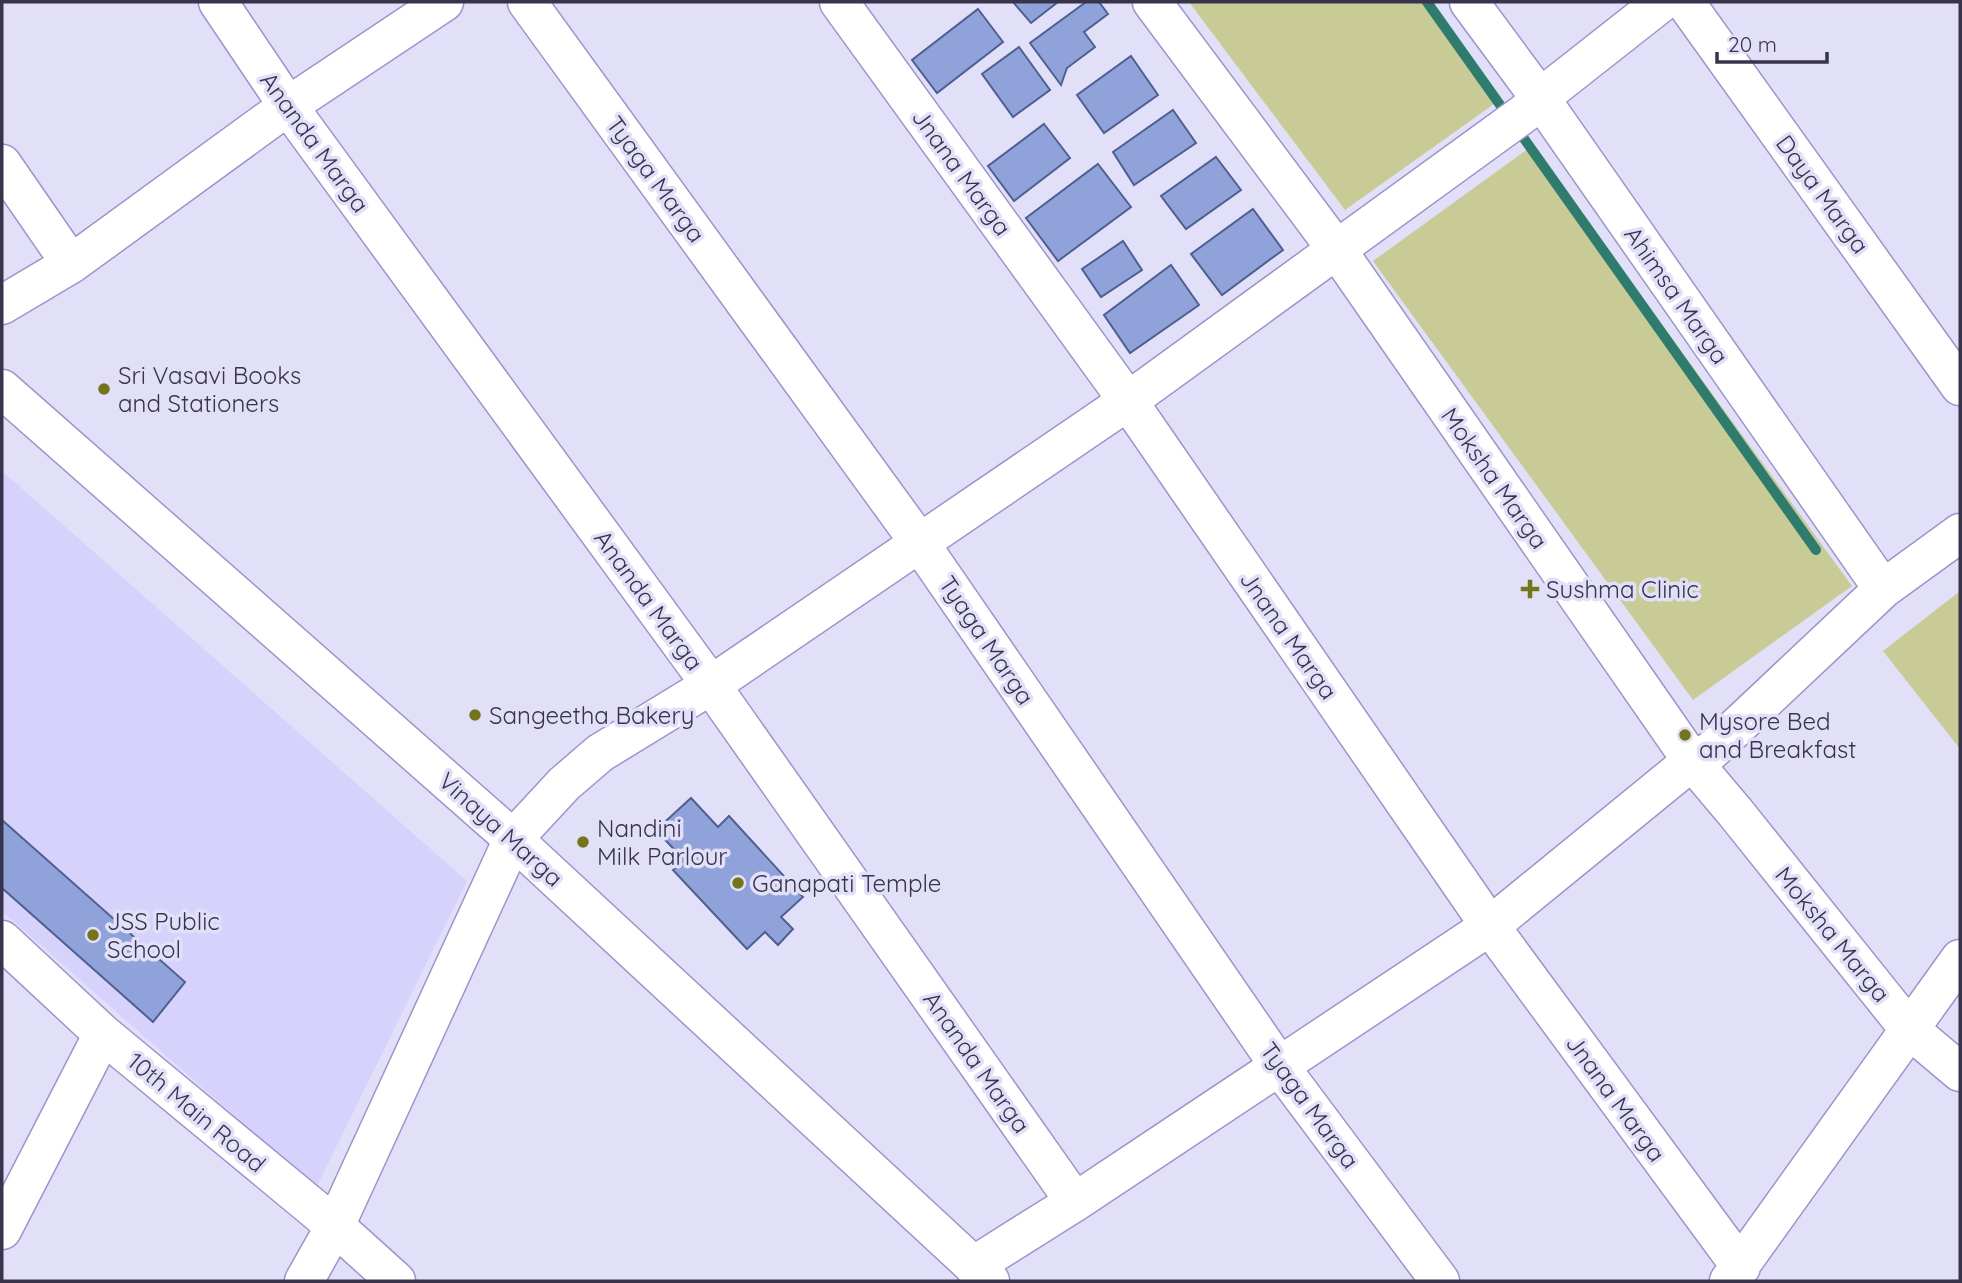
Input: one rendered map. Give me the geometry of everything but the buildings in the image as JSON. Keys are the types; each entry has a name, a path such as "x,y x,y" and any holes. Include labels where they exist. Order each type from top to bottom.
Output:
{"street":[{"name":"Ananda Marga","path":"218,2 288,106 711,685 1076,1202"},
{"path":"2,305 71,264 288,106 444,2"},
{"name":"Tyaga Marga","path":"527,2 919,542 1280,1067 1440,1281"},
{"name":"Jnana Marga","path":"839,2 1128,401 1490,926 1735,1274"},
{"name":"Moksha Marga","path":"1152,2 1337,250 1692,761 1909,1029 1960,1072"},
{"name":"Ahimsa Marga","path":"1469,2 1533,105 1883,589"},
{"path":"304,1281 335,1226 513,839 564,784 600,753 711,685 1128,401 1493,136 1662,2"},
{"name":"Daya Marga","path":"1685,2 1960,386"},
{"path":"2,164 71,264"},
{"name":"Vinaya Marga","path":"2,388 513,839 982,1274"},
{"path":"982,1274 1076,1202 1490,926 1692,761 1711,751 1883,589 1960,533"},
{"name":"10th Main Road","path":"2,940 103,1034 335,1226 396,1281"},
{"path":"1735,1274 1960,959"},
{"path":"2,1230 103,1034"}],"shaded area":[{"path":"2,471 467,881 316,1188 2,911"}],"green space":[{"path":"1189,2 1430,2 1501,99 1345,210"},
{"path":"1532,146 1852,586 1693,700 1373,261"},
{"path":"1960,591 1960,749 1883,651"}],"waterway":[{"path":"1427,2 1816,550"}],"place":[{"name":"Sri Vasavi Books and Stationers","path":"104,389"},
{"name":"Sushma Clinic","path":"1530,589"},
{"name":"Sangeetha Bakery","path":"475,715"},
{"name":"Mysore Bed and Breakfast","path":"1685,735"},
{"name":"Nandini Milk Parlour","path":"583,842"},
{"name":"Ganapati Temple","path":"738,883"},
{"name":"JSS Public School","path":"93,935"}]}
